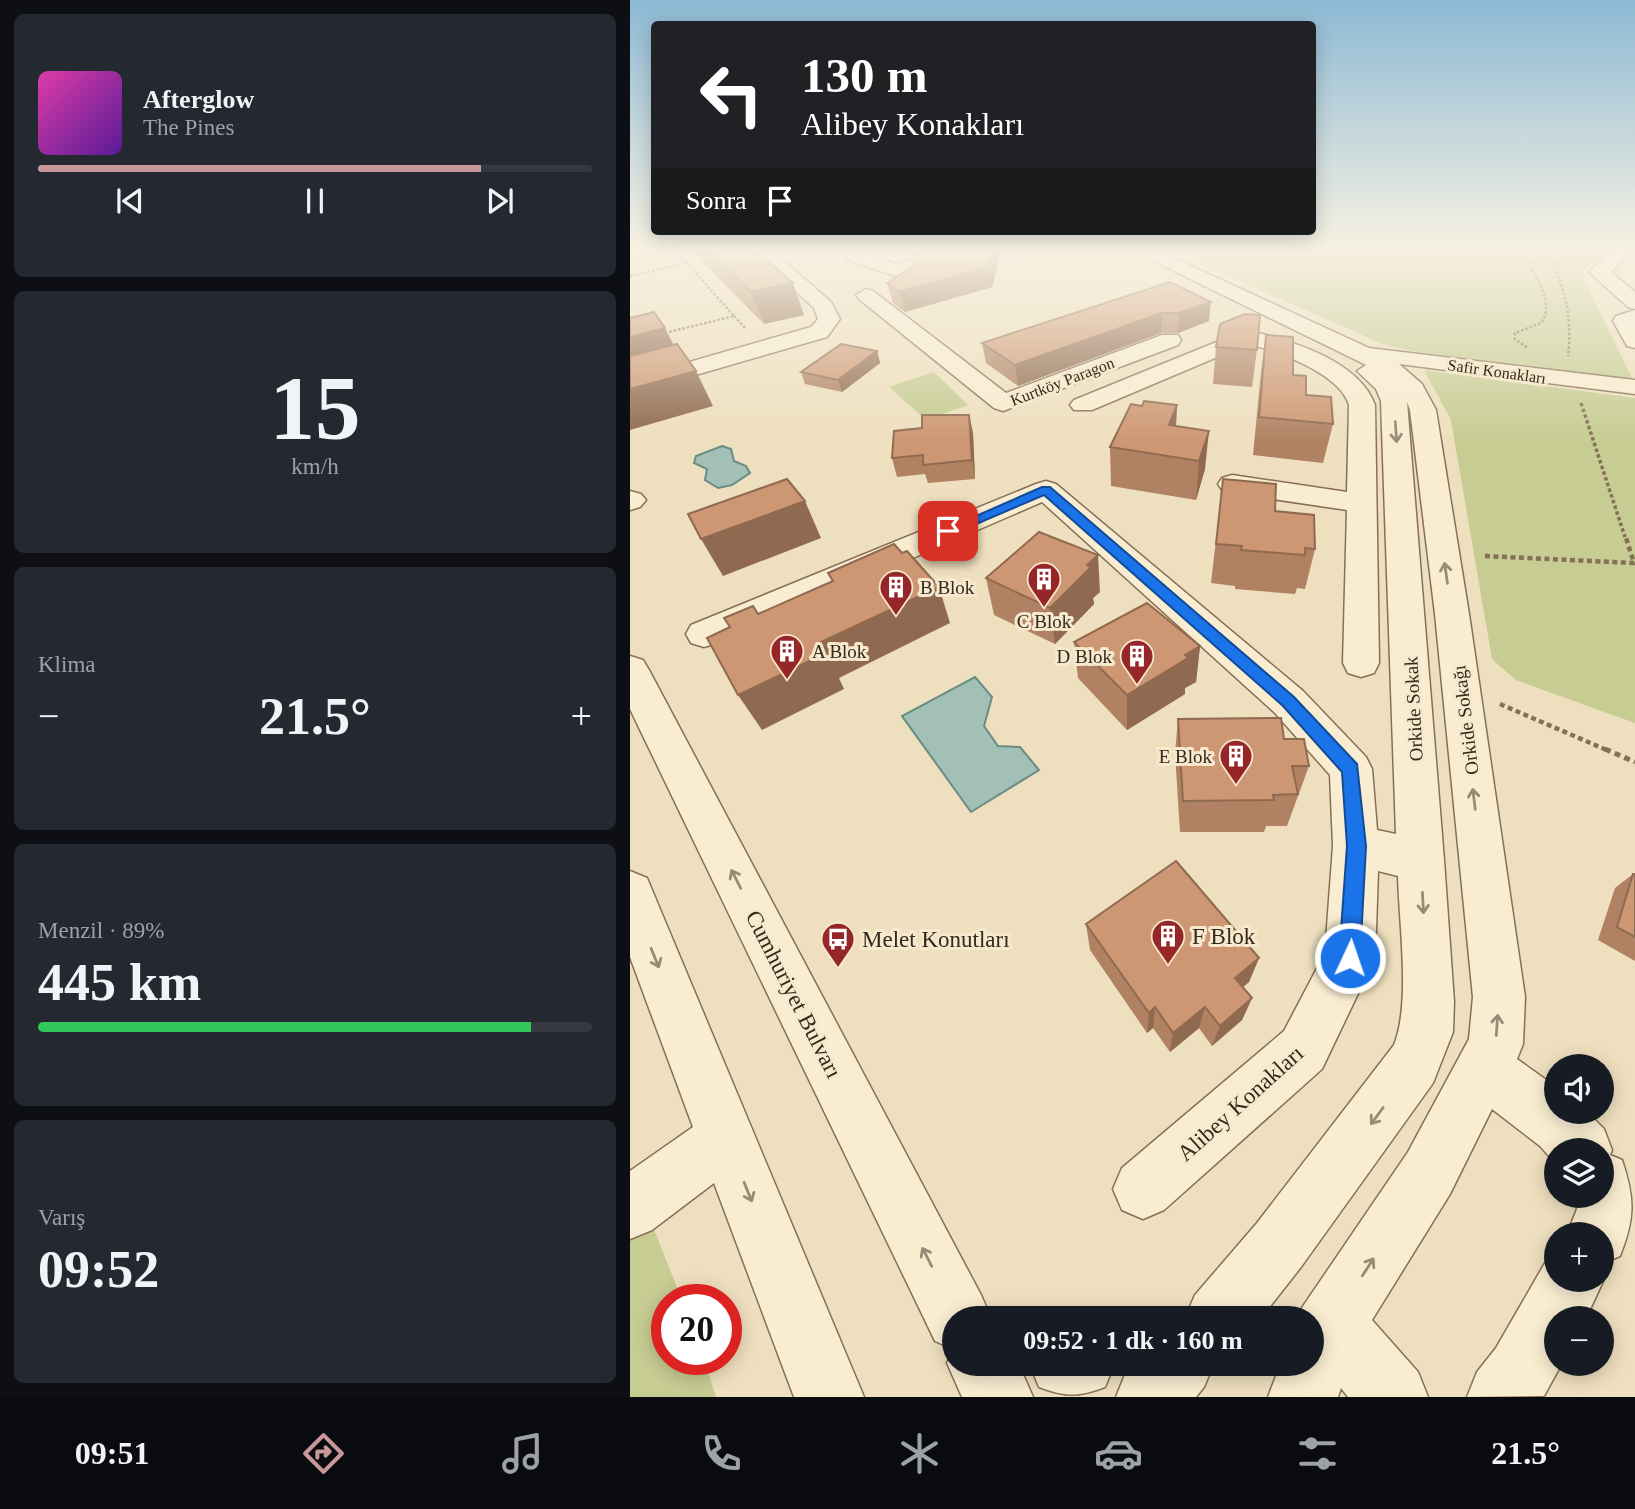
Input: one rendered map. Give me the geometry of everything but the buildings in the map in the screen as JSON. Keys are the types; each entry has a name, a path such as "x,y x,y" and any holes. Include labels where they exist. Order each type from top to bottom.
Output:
{"street":[{"path":"630,387 819,332 829,319 826,312"},
{"name":"Kurtköy Paragon","path":"888,312 1003,403 1192,332"},
{"name":"Orkide Sokak","path":"1221,1306 1364,1134 1414,1064 1426,1032 1428,1002 1408,607 1394,401 1387,386 1371,372 1232,312"},
{"name":"Orkide Sokağı","path":"1274,312 1360,352 1399,374 1413,390 1423,410 1452,614 1499,997 1496,1044 1484,1069 1429,1173 1324,1333"},
{"path":"1635,316 1624,321 1635,341"},
{"path":"1083,404 1227,342 1246,337 1273,341 1343,378 1361,398 1361,663"},
{"name":"Safir Konakları","path":"1360,352 1570,373 1635,387"},
{"path":"1232,484 1361,503"},
{"name":"Alibey Konakları","path":"704,634 1046,490 1289,702 1351,769 1356,846 1350,958 1303,1050 1143,1189"},
{"path":"1360,602 1452,614"},
{"name":"Cumhuriyet Bulvarı","path":"630,670 954,1306"},
{"path":"1356,846 1421,860"},
{"path":"630,894 829,1397"},
{"path":"1484,1069 1560,1126 1572,1138"},
{"path":"630,1208 727,1138"},
{"path":"1502,1397 1520,1372 1565,1292"},
{"path":"1324,1353 1393,1397"},
{"name":"Cumhuriyet Bulvarı","path":"988,1376 998,1397"},
{"path":"1151,1397 1169,1376"},
{"path":"1282,1397 1296,1376"},
{"path":"1303,1397 1308,1376"}],"path":[{"path":"656,335 734,316 731,312"},
{"path":"1546,312 1545,319 1518,331 1515,339 1570,373"},
{"path":"1485,556 1634,564 1570,373 1571,312"},
{"path":"1461,687 1635,762"}],"green space":[{"path":"1311,312 1600,312 1633,380 1417,352 1385,345"},
{"path":"1424,370 1635,398 1635,723 1516,680 1492,659 1451,420"},
{"path":"934,372 968,405 926,420 889,387"},
{"path":"630,1169 676,1284 651,1284 651,1375 709,1375 716,1397 630,1397"}],"water":[{"path":"722,446 731,449 734,461 746,466 750,473 732,485 718,488 705,480 707,469 694,463 696,456"},
{"path":"975,677 992,697 984,726 998,746 1020,747 1039,770 971,812 902,716"}],"place":[{"name":"C Blok","path":"1044,609"},
{"name":"B Blok","path":"896,617"},
{"name":"A Blok","path":"787,681"},
{"name":"D Blok","path":"1137,686"},
{"name":"E Blok","path":"1236,786"},
{"name":"F Blok","path":"1168,966"},
{"name":"Melet Konutları","path":"838,969"}],"route":[{"path":"948,531 1046,490 1289,702 1351,769 1356,846 1350,958"}]}
